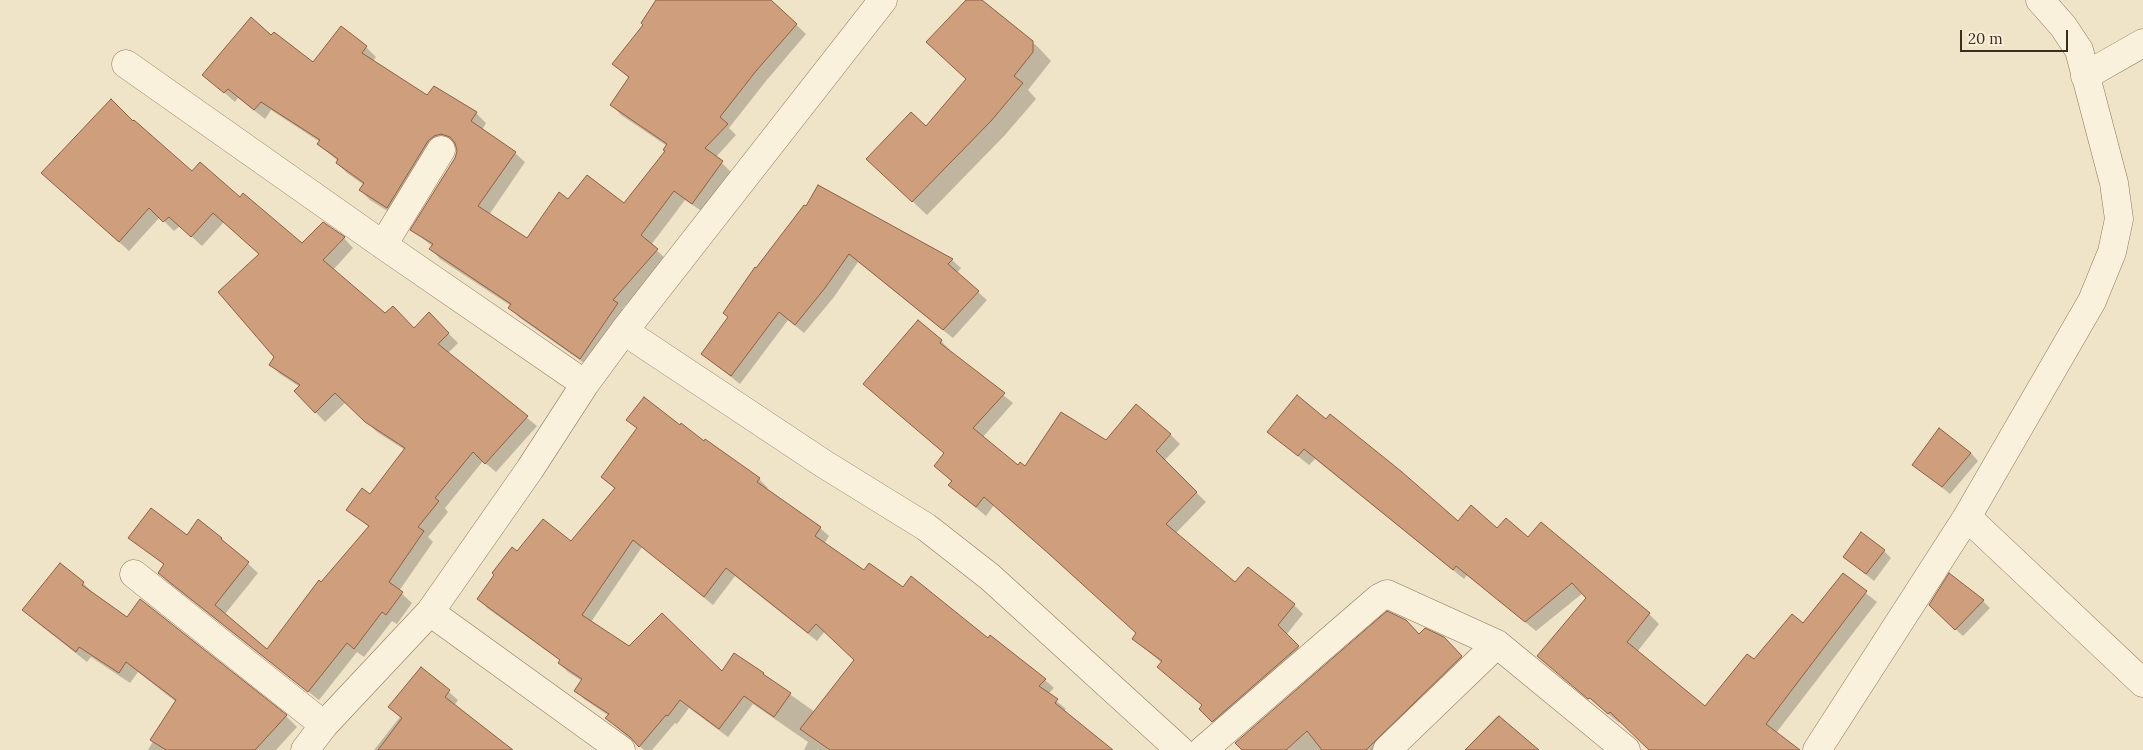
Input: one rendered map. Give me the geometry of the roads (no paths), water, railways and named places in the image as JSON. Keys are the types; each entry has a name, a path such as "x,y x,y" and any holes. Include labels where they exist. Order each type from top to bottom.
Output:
{"street":[{"path":"304,750 324,725 430,612 530,469 585,384 624,331 883,0"},
{"path":"1816,750 1967,517 2092,301 2112,252 2119,219 2114,183 2079,50 2064,26 2040,0"},
{"path":"2085,76 2143,44"},
{"path":"126,64 585,384"},
{"path":"383,245 441,150"},
{"path":"624,331 824,464 926,527 990,576 1180,750"},
{"path":"1967,517 2143,683"},
{"path":"134,574 324,725"},
{"path":"1203,750 1387,594 1497,644 1626,750"},
{"path":"430,612 621,750"},
{"path":"1387,750 1497,644"}]}
